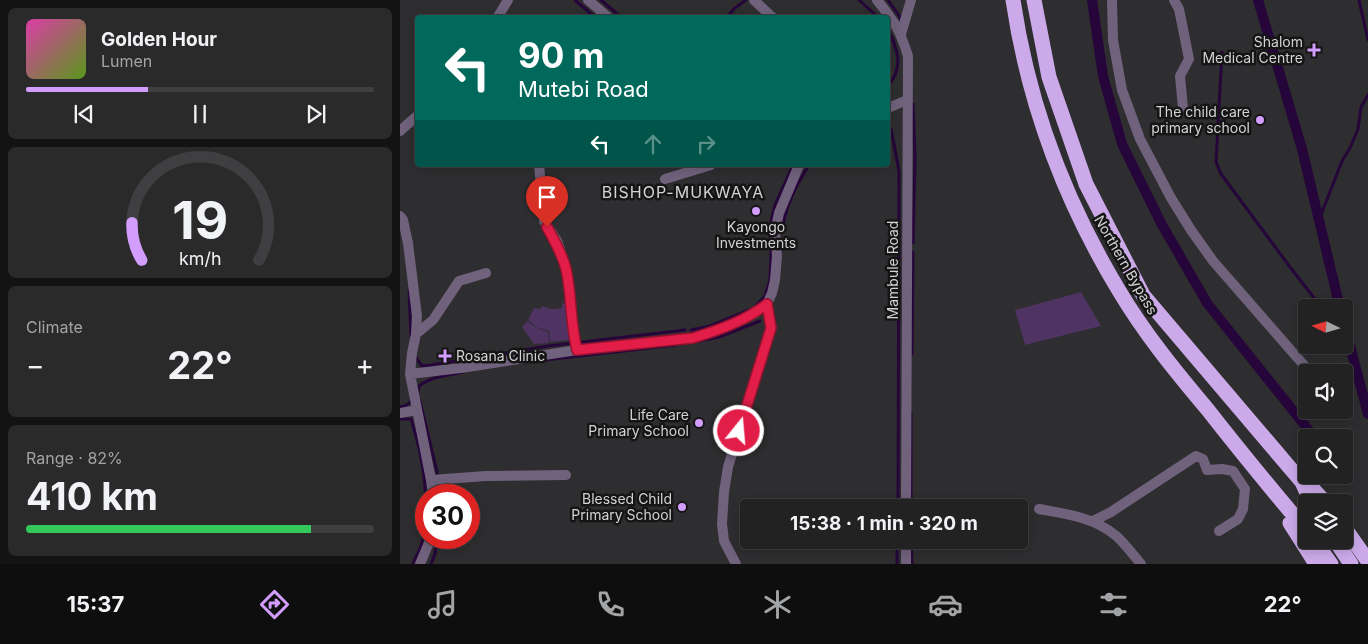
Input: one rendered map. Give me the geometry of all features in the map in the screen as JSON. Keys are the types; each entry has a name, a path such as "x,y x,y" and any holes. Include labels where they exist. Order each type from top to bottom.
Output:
{"highway":[{"path":"1006,0 1017,26"},
{"name":"Northern Bypass","path":"1013,0 1017,26 1038,112 1075,210 1118,290 1162,354 1298,521"},
{"name":"Northern Bypass","path":"1034,0 1049,78 1086,184 1143,295 1298,477"},
{"path":"1305,484 1317,494"},
{"path":"1277,496 1289,521 1316,564"},
{"path":"1353,539 1368,561"},
{"path":"1320,549 1331,564"},
{"path":"1340,549 1351,564"}],"street":[{"path":"500,15 508,0"},
{"path":"588,0 606,15"},
{"path":"754,0 770,15"},
{"name":"Mambule Road","path":"877,0 889,15"},
{"path":"901,34 911,0"},
{"path":"1112,0 1113,40 1122,90 1140,139 1190,230 1213,261 1302,364"},
{"path":"1174,0 1179,9 1189,59 1180,76 1183,108"},
{"name":"Mambule Road","path":"890,16 901,34 908,56 906,499"},
{"path":"890,107 907,100"},
{"path":"400,130 415,118"},
{"path":"539,167 541,186 544,192 544,221 556,241 566,267 577,350"},
{"path":"665,179 704,167"},
{"path":"736,564 724,542 722,524 724,492 728,467 771,328 767,304 775,280 777,256 775,232 779,213 798,167"},
{"path":"400,216 403,220 408,243 417,316 410,374 432,484"},
{"path":"416,334 433,320 459,281 486,273"},
{"path":"410,374 577,350 693,338 746,318 767,304"},
{"path":"400,413 417,410"},
{"path":"1094,522 1196,456 1203,459 1208,470 1222,469 1233,471 1245,489 1243,509 1238,518 1219,531"},
{"path":"431,480 486,476 566,475"},
{"path":"1039,509 1081,517 1094,522 1116,535 1141,564"},
{"path":"420,564 426,549"},
{"path":"906,549 906,564"}],"shaded area":[{"path":"1081,292 1101,326 1025,345 1015,310"},
{"path":"562,303 568,304 570,340 550,342 549,331 536,327 528,320 534,308 541,309 542,306 552,309 562,308"},
{"path":"527,321 535,327 548,332 549,343 534,344 522,327"}],"waterway":[{"path":"575,0 592,15"},
{"path":"601,0 618,15"},
{"path":"729,15 746,0"},
{"path":"859,0 876,15"},
{"path":"888,0 902,22"},
{"path":"1092,0 1103,76 1122,144 1161,223 1207,303 1308,429"},
{"path":"1258,0 1302,149 1338,299"},
{"path":"1359,0 1368,40"},
{"path":"890,34 898,58 896,72 890,83"},
{"path":"1222,52 1216,162 1221,174 1315,299"},
{"path":"1319,220 1342,161 1358,129 1361,107 1368,95"},
{"path":"913,104 915,157 913,243"},
{"path":"890,128 899,171 898,499"},
{"path":"691,330 710,326 754,308 765,296 770,280 770,228 772,217 775,205 792,167"},
{"path":"782,229 792,196 808,167"},
{"path":"912,354 913,252"},
{"path":"409,291 411,337"},
{"path":"695,342 719,337 760,321"},
{"path":"414,355 422,366 548,346 685,330"},
{"path":"536,361 676,345"},
{"path":"1352,354 1368,414"},
{"path":"418,393 419,386 429,380 463,372"},
{"path":"400,407 407,405 412,400"},
{"path":"420,401 439,480 442,484"},
{"path":"911,413 911,499"},
{"path":"400,419 411,419 425,482 426,515 424,531 421,546 413,564"},
{"path":"431,564 436,549"},
{"path":"897,549 897,564"},
{"path":"911,549 912,564"}],"place":[{"name":"Shalom Medical Centre","path":"1314,50"},
{"name":"The child care primary school","path":"1260,120"},
{"name":"Kayongo Investments","path":"756,211"},
{"name":"Rosana Clinic","path":"445,356"},
{"name":"Life Care Primary School","path":"699,423"},
{"name":"Blessed Child Primary School","path":"682,507"}],"district":[{"name":"BISHOP-MUKWAYA","path":"683,192"}],"route":[{"path":"547,227 556,241 566,267 577,350 693,338 727,327 754,314 767,304 771,328 739,431"}]}
